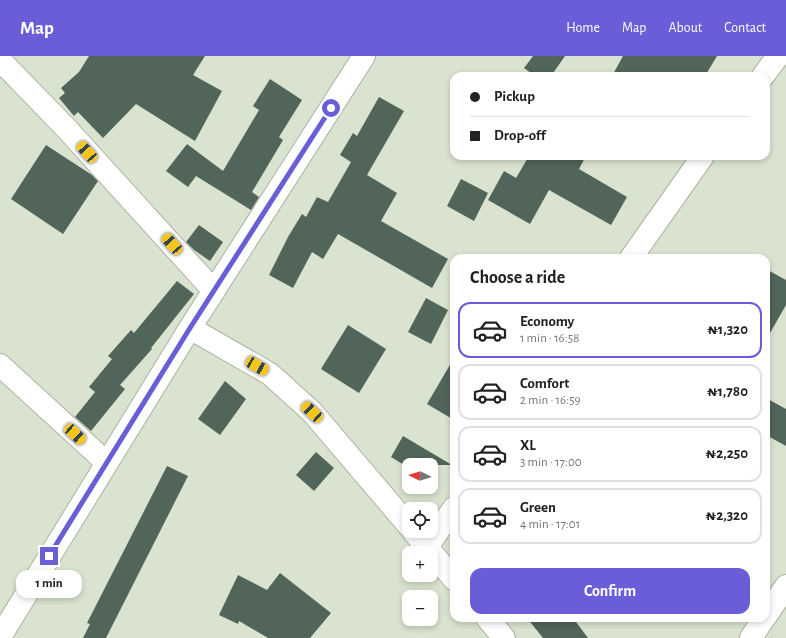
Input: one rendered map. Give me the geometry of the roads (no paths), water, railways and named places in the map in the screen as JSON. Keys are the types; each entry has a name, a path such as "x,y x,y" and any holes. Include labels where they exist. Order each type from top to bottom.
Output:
{"street":[{"path":"0,637 190,328 364,56"},
{"path":"766,72 778,56"},
{"path":"0,60 71,134 214,291"},
{"path":"634,254 700,160"},
{"path":"190,328 270,374 312,412 402,518"},
{"path":"0,366 107,463"},
{"path":"450,512 420,539 450,574"},
{"path":"770,610 786,586"},
{"path":"490,622 504,638"},
{"path":"750,638 761,622"}]}
